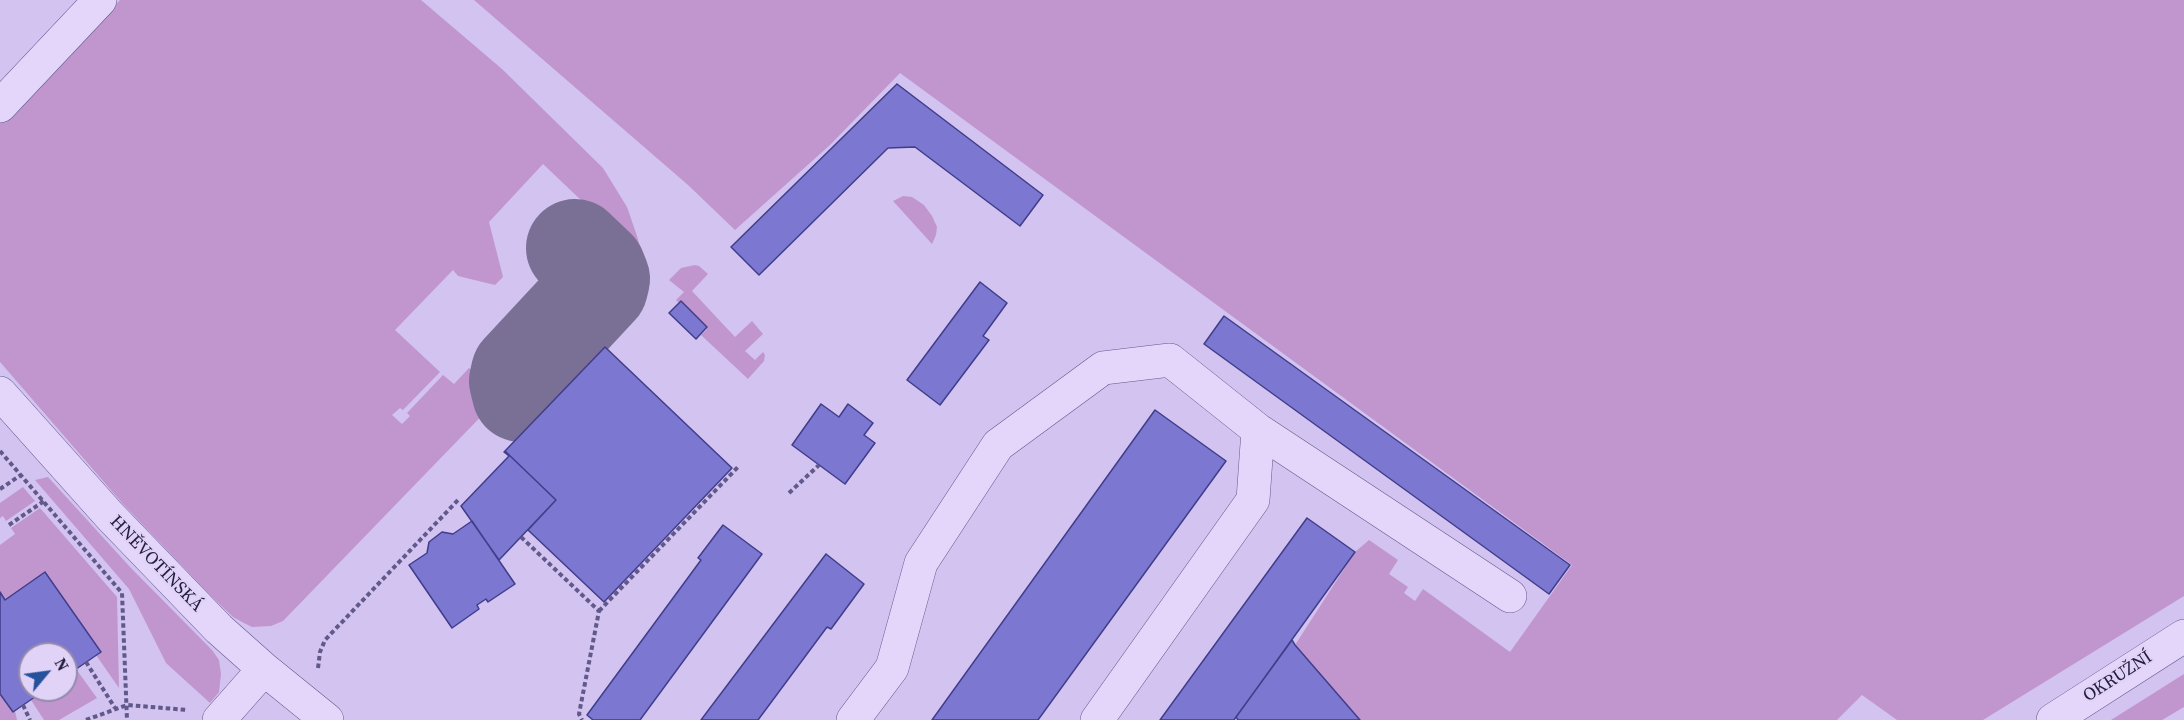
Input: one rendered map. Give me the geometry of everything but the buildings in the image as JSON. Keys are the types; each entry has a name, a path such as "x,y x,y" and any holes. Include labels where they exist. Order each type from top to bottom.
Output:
{"street":[{"path":"0,106 100,0"},
{"path":"853,720 892,668 921,563 998,445 1103,368 1170,360 1258,430 1510,596"},
{"name":"HNĚVOTÍNSKÁ","path":"0,393 164,574 219,629 327,720"},
{"path":"1097,720 1253,500 1258,430"},
{"name":"OKRUŽNÍ","path":"2053,720 2184,636"},
{"path":"206,715 264,669"}],"path":[{"path":"0,451 123,593 127,720"},
{"path":"789,493 819,465"},
{"path":"582,720 579,714 599,612 739,466"},
{"path":"0,489 21,475"},
{"path":"318,676 320,652 326,640 459,499"},
{"path":"9,525 44,501"},
{"path":"521,537 599,612"},
{"path":"86,662 115,708"},
{"path":"24,705 30,720"},
{"path":"86,720 127,705 206,715"}],"shaded area":[{"path":"120,0 421,0 502,69 603,168 627,207 641,251 623,271 586,237 602,220 543,164 489,222 503,277 495,285 458,276 453,270 395,330 440,372 403,410 400,408 392,415 402,424 410,416 407,413 443,375 454,384 469,368 486,383 494,403 283,621 271,626 252,627 233,617 211,596 123,504 0,362 0,123"},
{"path":"474,0 2184,0 2184,596 1983,720 1897,720 1862,695 1837,720 1360,720 1295,645 1355,552 1369,540 1398,560 1389,574 1408,587 1404,593 1415,601 1423,589 1510,652 1572,565 900,73 830,145 735,230 688,185"},
{"path":"903,196 912,197 924,205 932,216 937,227 932,244 893,201"},
{"path":"563,261 577,275 578,288 516,353 503,353 493,344 517,318 524,322 533,314 523,304"},
{"path":"695,265 708,274 692,291 735,337 752,321 763,334 745,351 755,360 763,352 765,355 764,361 748,379 701,335 707,329 676,300 684,292 669,280 681,268"},
{"path":"48,477 130,567 212,650 219,660 221,674 219,692 210,703 166,663 129,589 35,480"},
{"path":"23,487 35,501 6,521 3,516 0,518 0,503"},
{"path":"40,508 117,597 119,688 96,655 101,651 46,572 5,600 0,592 0,545 15,534 11,528"},
{"path":"78,672 97,698 59,720 44,720 32,702 78,702"},
{"path":"2184,674 2184,707 2162,720 2111,720"},
{"path":"0,694 13,712 15,711 17,720 0,720"}],"taxiway":[{"path":"521,393 518,381 520,372 599,287 601,279 597,269 575,248"}]}
